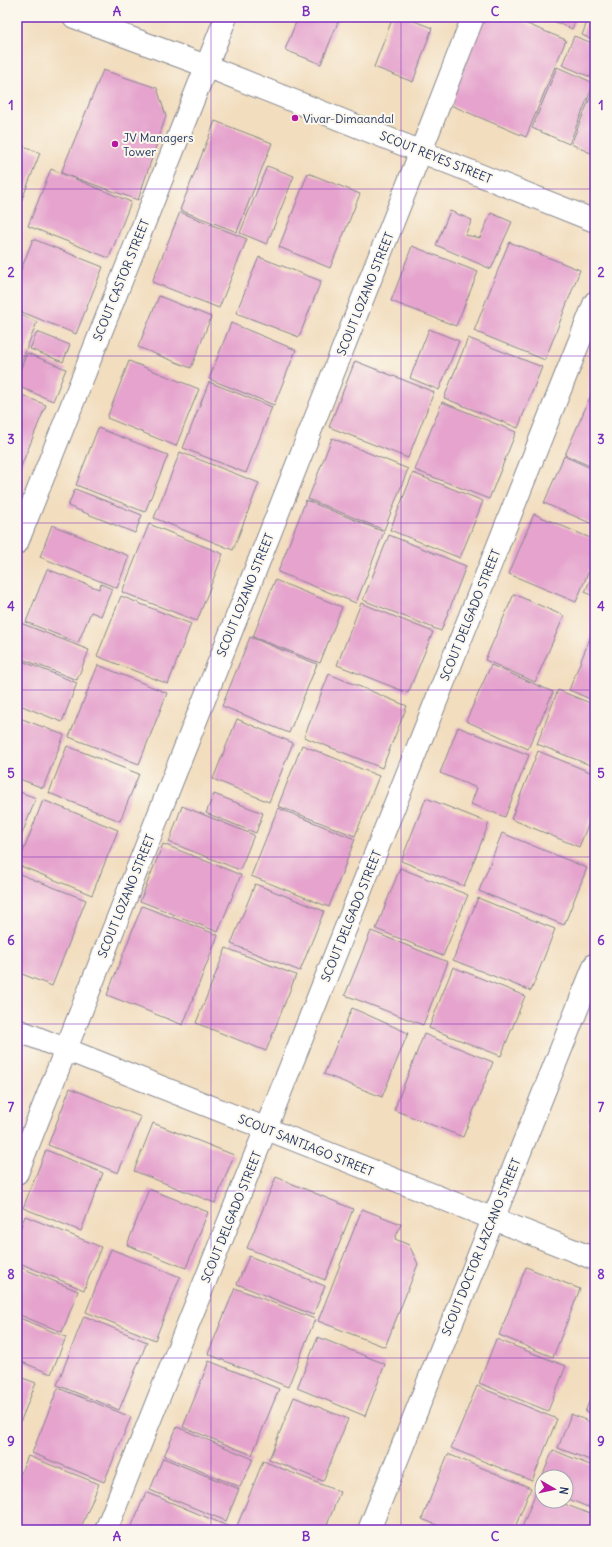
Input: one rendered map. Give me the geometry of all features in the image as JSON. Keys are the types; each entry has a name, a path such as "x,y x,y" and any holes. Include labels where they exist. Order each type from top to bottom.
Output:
{"street":[{"name":"SCOUT REYES STREET","path":"74,17 206,66 595,221"},
{"name":"SCOUT CASTOR STREET","path":"17,543 226,17"},
{"name":"SCOUT LOZANO STREET","path":"17,1173 473,17"},
{"name":"SCOUT DELGADO STREET","path":"106,1530 595,302"},
{"name":"SCOUT DOCTOR LAZCANO STREET","path":"369,1530 595,964"},
{"name":"SCOUT SANTIAGO STREET","path":"17,1030 595,1259"}],"building":[{"path":"298,17 340,17 321,64 285,50"},
{"path":"393,17 404,17 432,28 413,82 374,67"},
{"path":"484,17 510,17 566,40 526,137 448,104"},
{"path":"544,17 577,17 572,29"},
{"path":"589,17 595,17 595,41 582,35"},
{"path":"574,36 595,44 595,79 562,65"},
{"path":"557,67 594,83 569,144 532,128"},
{"name":"JV Managers Tower","path":"103,70 157,88 166,116 138,200 61,173"},
{"path":"595,86 595,155 571,144"},
{"path":"215,121 272,143 237,232 180,210"},
{"path":"17,143 40,153 17,212"},
{"path":"267,166 294,176 267,244 240,233"},
{"path":"51,169 131,202 109,258 28,226"},
{"path":"308,173 360,194 330,268 279,247"},
{"path":"450,211 472,220 465,235 480,238 491,213 512,222 491,269 436,245"},
{"path":"180,212 247,239 219,308 152,282"},
{"path":"33,239 103,267 76,334 17,310 17,280"},
{"path":"509,242 580,270 545,360 474,331"},
{"path":"412,246 478,272 456,326 391,301"},
{"path":"259,257 321,281 299,337 236,313"},
{"path":"159,296 211,317 191,368 138,347"},
{"path":"17,313 37,322 17,373"},
{"path":"231,323 296,350 274,405 209,379"},
{"path":"429,329 459,341 439,390 410,378"},
{"path":"37,332 70,345 63,362 30,349"},
{"path":"468,338 542,367 518,428 444,398"},
{"path":"27,353 66,369 53,401 17,386 17,378"},
{"path":"129,361 199,389 176,446 107,418"},
{"path":"355,361 434,392 408,458 329,427"},
{"path":"209,382 272,407 246,473 183,448"},
{"path":"595,386 595,468 565,455"},
{"path":"17,393 46,405 20,469 17,468"},
{"path":"442,402 516,432 489,499 415,470"},
{"path":"98,428 168,455 145,512 76,485"},
{"path":"332,438 408,469 384,530 308,499"},
{"path":"180,452 259,483 233,550 154,518"},
{"path":"564,456 595,470 595,525 544,503"},
{"path":"413,473 483,501 460,558 390,530"},
{"path":"75,489 142,515 135,533 68,506"},
{"path":"306,500 384,532 356,603 278,572"},
{"path":"534,514 595,540 595,556 576,602 509,574"},
{"path":"149,524 223,554 197,621 122,592"},
{"path":"52,525 129,556 117,588 40,557"},
{"path":"389,535 466,566 441,631 363,600"},
{"path":"47,569 99,589 101,584 112,589 101,616 91,612 78,643 26,622"},
{"path":"595,569 595,597 585,592"},
{"path":"275,580 342,607 320,663 253,637"},
{"path":"514,594 564,616 535,682 485,660"},
{"path":"121,596 191,624 168,684 97,656"},
{"path":"361,603 433,632 408,693 337,665"},
{"path":"18,622 89,650 77,680 17,657"},
{"path":"595,626 595,701 569,690"},
{"path":"250,637 317,664 289,733 222,706"},
{"path":"17,659 77,683 62,722 17,704"},
{"path":"98,665 167,693 139,764 69,737"},
{"path":"491,665 553,692 528,749 466,721"},
{"path":"329,674 407,706 382,768 304,737"},
{"path":"558,690 595,705 595,767 537,744"},
{"path":"17,717 64,735 43,788 17,778"},
{"path":"237,719 293,743 269,802 213,779"},
{"path":"458,727 529,755 505,817 471,804 477,788 440,773"},
{"path":"302,745 379,776 355,836 278,806"},
{"path":"67,746 139,774 120,821 49,793"},
{"path":"538,751 595,774 595,808 579,847 511,819"},
{"path":"17,791 36,798 17,847"},
{"path":"214,794 263,813 256,833 206,813"},
{"path":"426,798 489,823 464,886 401,861"},
{"path":"43,800 118,830 92,895 18,865"},
{"path":"182,806 254,835 240,870 169,842"},
{"path":"278,808 355,839 329,907 251,876"},
{"path":"502,833 587,868 564,925 479,891"},
{"path":"163,844 241,875 218,932 140,901"},
{"path":"400,868 468,895 443,956 376,929"},
{"path":"17,873 86,900 52,986 17,972"},
{"path":"255,884 324,911 300,971 231,944"},
{"path":"478,898 555,929 531,991 453,960"},
{"path":"142,906 218,935 183,1025 107,995"},
{"path":"371,931 448,962 423,1025 345,995"},
{"path":"226,948 296,975 266,1051 196,1023"},
{"path":"453,967 525,996 501,1056 429,1028"},
{"path":"352,1008 408,1033 382,1097 324,1074"},
{"path":"424,1034 493,1062 463,1137 394,1110"},
{"path":"70,1088 141,1117 118,1173 48,1145"},
{"path":"595,1111 595,1124 591,1122"},
{"path":"153,1123 234,1155 215,1203 134,1171"},
{"path":"46,1150 103,1173 81,1231 23,1208"},
{"path":"276,1177 353,1209 325,1280 247,1248"},
{"path":"149,1189 208,1212 186,1268 127,1245"},
{"path":"362,1209 401,1224 395,1239 409,1245 418,1264 385,1347 318,1321"},
{"path":"25,1216 101,1247 84,1290 17,1262 17,1237"},
{"path":"111,1249 180,1277 155,1340 86,1312"},
{"path":"249,1256 325,1286 313,1315 237,1284"},
{"path":"17,1266 78,1291 62,1332 17,1314"},
{"path":"526,1267 580,1289 553,1357 499,1335"},
{"path":"235,1288 315,1319 288,1387 208,1354"},
{"path":"84,1316 147,1342 119,1410 57,1385"},
{"path":"17,1317 66,1337 51,1374 17,1360"},
{"path":"318,1337 385,1364 365,1416 297,1388"},
{"path":"496,1339 566,1366 548,1411 479,1383"},
{"path":"209,1361 279,1389 252,1455 183,1427"},
{"path":"17,1376 36,1383 17,1430"},
{"path":"477,1386 557,1419 537,1469 534,1469 532,1481 451,1448"},
{"path":"595,1387 595,1416 585,1412"},
{"path":"58,1388 131,1417 104,1482 32,1453"},
{"path":"294,1397 348,1419 323,1481 269,1459"},
{"path":"571,1414 595,1424 595,1462 558,1448"},
{"path":"177,1427 253,1459 240,1487 164,1456"},
{"path":"553,1450 595,1467 595,1510 574,1501 574,1469 545,1469"},
{"path":"448,1454 531,1488 514,1530 449,1530 422,1519"},
{"path":"28,1456 99,1484 80,1530 25,1530 17,1527 17,1482"},
{"path":"163,1458 239,1489 226,1521 150,1490"},
{"path":"263,1461 340,1492 325,1530 246,1530 237,1526"},
{"path":"146,1492 230,1527 228,1530 135,1530 131,1528"},
{"path":"534,1497 534,1509 574,1509 574,1508 595,1516 595,1521 591,1530 521,1530"}],"place":[{"name":"Vivar-Dimaandal","path":"295,118"},
{"name":"JV Managers Tower","path":"115,144"}]}
